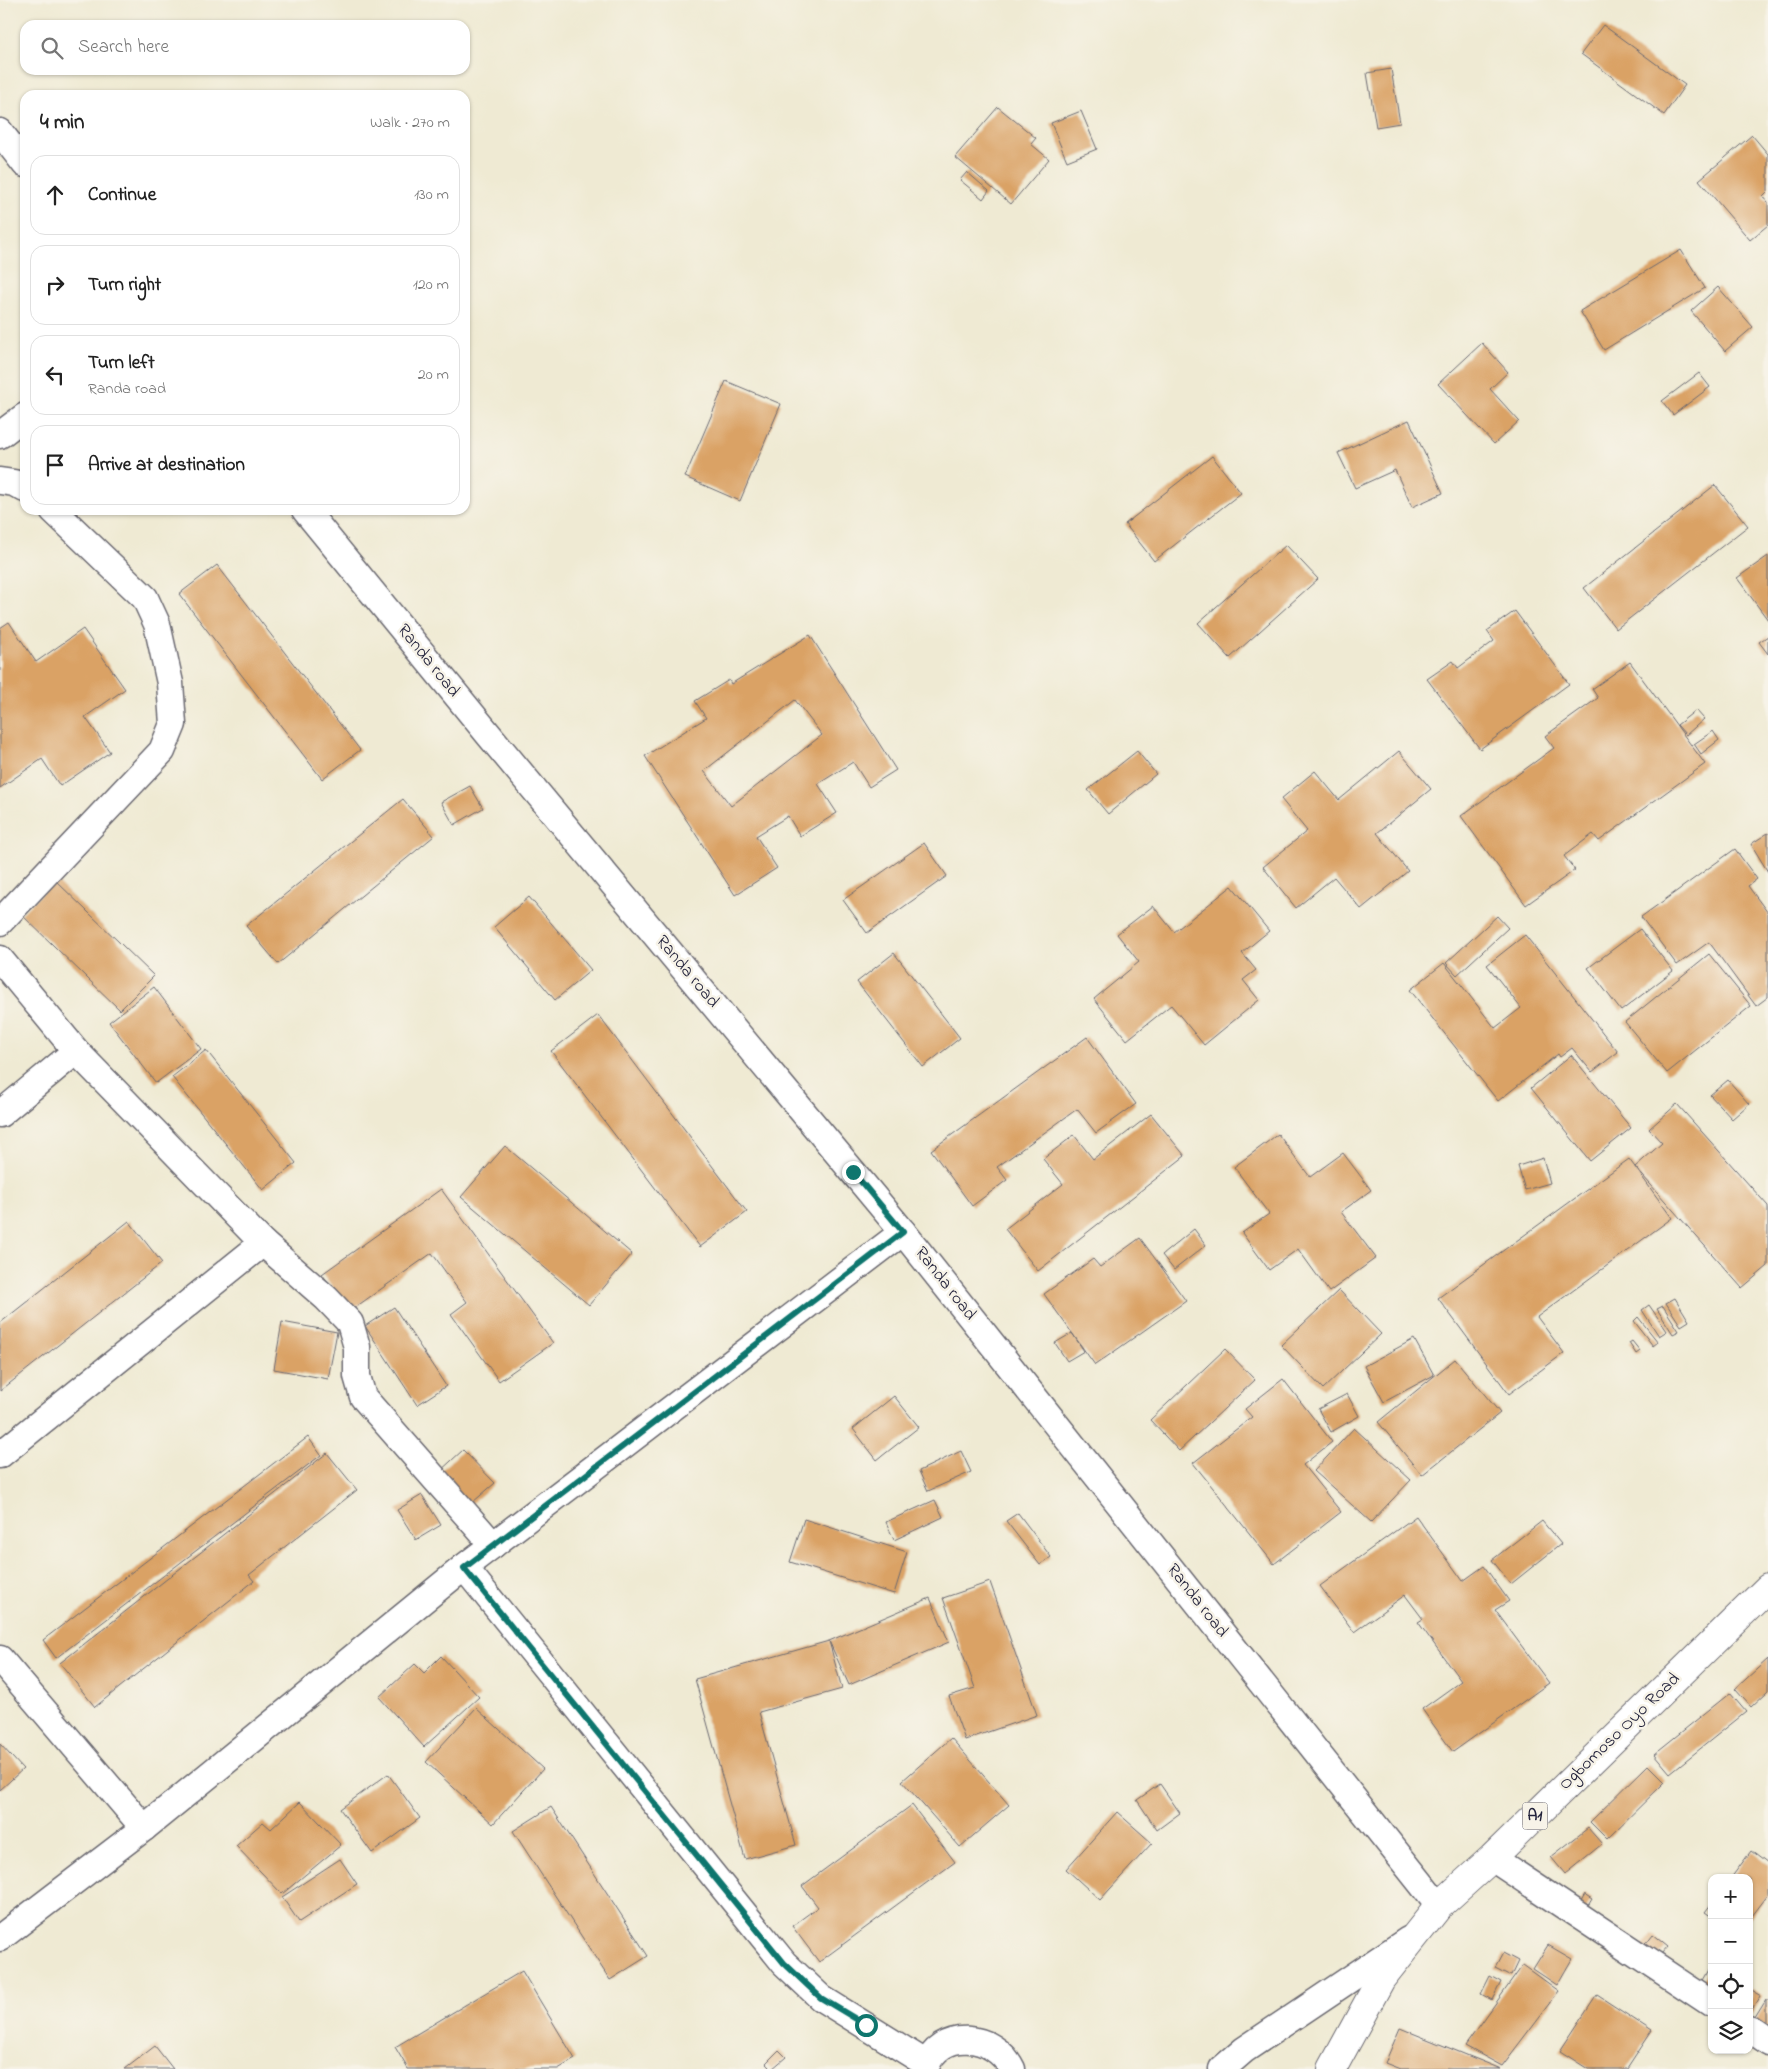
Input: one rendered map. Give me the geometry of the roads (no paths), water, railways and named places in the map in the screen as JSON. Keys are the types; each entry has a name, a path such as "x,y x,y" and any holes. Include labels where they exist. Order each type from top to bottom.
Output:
{"highway":[{"name":"Ogbomoso Oyo Road","path":"1332,2069 1381,1979 1439,1906 1492,1858 1768,1588"}],"street":[{"path":"0,132 20,158"},
{"path":"0,434 20,420"},
{"path":"0,481 14,482 20,486"},
{"path":"0,922 162,751 172,724 170,683 157,624 145,598 58,515"},
{"name":"Randa road","path":"309,515 489,735 903,1232 1439,1906"},
{"path":"0,958 76,1051 263,1243 326,1298 350,1323 357,1347 357,1376 363,1397 493,1545"},
{"path":"0,1114 76,1051"},
{"path":"0,1938 144,1828 493,1545 903,1232"},
{"path":"0,1455 263,1243"},
{"path":"464,1568 784,1963 821,1998 926,2066 935,2053 946,2044 959,2040 973,2039 987,2042 998,2050 1008,2060 1012,2069"},
{"path":"0,1659 144,1828"},
{"path":"1492,1858 1708,2001"},
{"path":"1222,2069 1244,2050 1419,1933"},
{"path":"1753,2032 1768,2042"}]}
